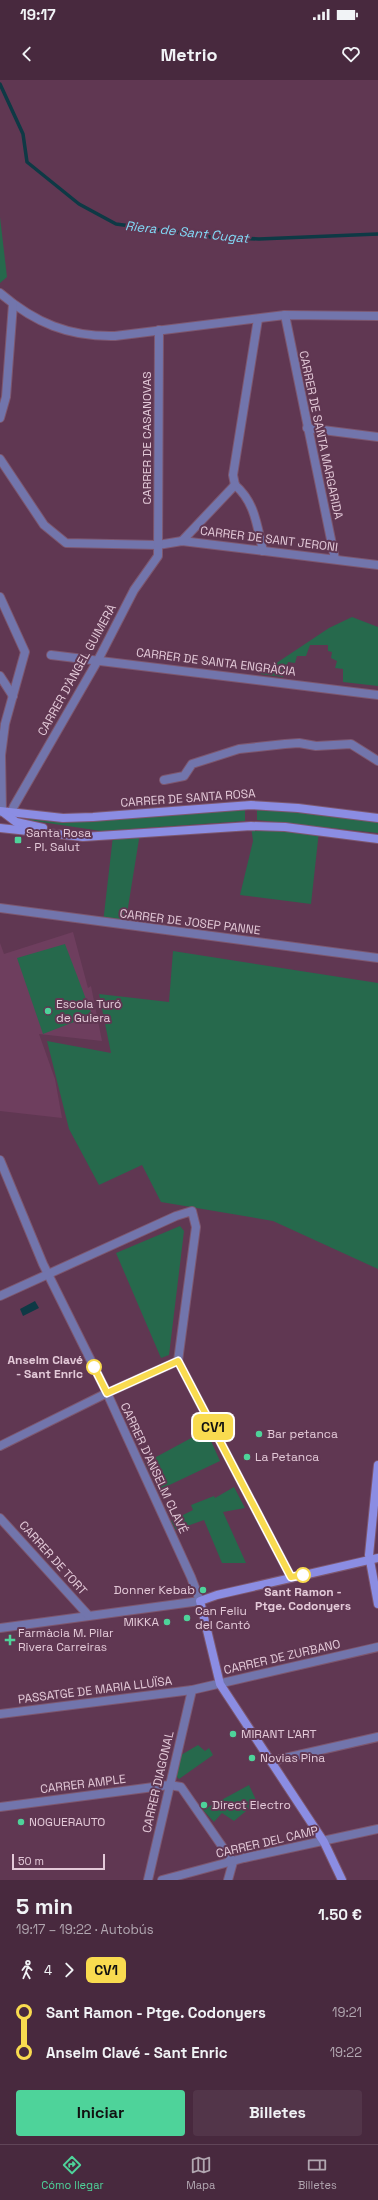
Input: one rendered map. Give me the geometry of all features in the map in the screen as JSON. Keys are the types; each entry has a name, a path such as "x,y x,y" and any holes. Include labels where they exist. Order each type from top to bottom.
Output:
{"main road":[{"name":"CARRER DE SANTA ROSA","path":"5,812 62,818 251,805 298,808 378,818"},
{"path":"5,812 30,826 83,836"},
{"path":"0,828 83,836 251,826 286,827 378,839"},
{"path":"378,1469 369,1560 378,1604"},
{"path":"200,1601 217,1595 291,1577 378,1558"},
{"name":"CARRER D'ANSELM CLAVÉ","path":"200,1601 220,1684"},
{"path":"220,1684 324,1842 342,1880"}],"street":[{"path":"0,293 13,304 57,328 74,334 94,336 115,336 284,315 378,316"},
{"path":"0,418 6,397 13,304"},
{"name":"CARRER DE SANTA MARGARIDA","path":"284,315 335,559"},
{"path":"258,319 233,475 235,485 243,492 250,503 262,551"},
{"name":"CARRER DE CASANOVAS","path":"158,545 159,330"},
{"path":"307,428 378,437"},
{"name":"CARRER DE SANT JERONI","path":"0,459 44,525 66,543 158,545 182,541 378,565"},
{"path":"182,541 235,485"},
{"name":"CARRER D'ÀNGEL GUIMERÀ","path":"5,812 98,660 134,590 158,556 158,545"},
{"path":"0,597 25,652 5,724 1,755 5,812"},
{"name":"CARRER DE SANTA ENGRÀCIA","path":"51,655 378,695"},
{"path":"0,676 13,696"},
{"path":"164,780 184,776 192,764 239,749 285,744 299,743 316,746 351,744 378,761"},
{"name":"CARRER DE JOSEP PANNE","path":"0,908 378,958"},
{"name":"CARRER D'ANSELM CLAVÉ","path":"0,1160 48,1273 107,1393 191,1577 200,1601"},
{"path":"0,1296 176,1216 192,1211 196,1227 178,1361 291,1577"},
{"path":"0,1446 107,1393 178,1361"},
{"name":"CARRER DE TORT","path":"0,1518 88,1615"},
{"path":"0,1628 200,1601"},
{"name":"CARRER DE ZURBANO","path":"192,1690 378,1647"},
{"name":"PASSATGE DE MARIA LLUÏSA","path":"0,1714 192,1690"},
{"name":"CARRER DIAGONAL","path":"148,1880 192,1690"},
{"path":"272,1761 378,1737"},
{"path":"169,1785 181,1787 232,1862 228,1880"},
{"name":"CARRER AMPLE","path":"0,1807 169,1785"},
{"name":"CARRER DEL CAMP","path":"162,1880 232,1862 378,1830"}],"shaded area":[{"name":"Escola Turó de Guiera","path":"73,932 88,988 91,986 102,1041 39,1034 55,1079 62,1118 0,1111 0,943 4,954"}],"green space":[{"path":"0,217 7,277 0,283"},
{"path":"352,617 378,627 378,686 343,682 343,669 335,668 337,661 331,658 332,652 328,651 328,645 310,645 306,656 297,656 295,663 288,662 283,677 260,674 329,628"},
{"path":"245,809 245,821 101,831 28,820 30,818"},
{"path":"257,810 299,812 378,822 378,833 257,820"},
{"path":"251,826 319,831 311,904 240,895 253,841"},
{"path":"140,833 125,926 103,923 113,836"},
{"path":"65,944 92,1015 43,1034 17,958"},
{"path":"173,951 378,983 378,1269 273,1221 161,1202 142,1165 99,1185 69,1129 47,1041 111,1053 99,994 169,1002"},
{"path":"180,1226 184,1231 169,1355 161,1358 116,1253"},
{"path":"206,1430 220,1461 159,1490 145,1463"},
{"path":"234,1487 245,1508 223,1512 246,1563 222,1563 204,1520 176,1530 171,1521 193,1510 191,1505 214,1496 215,1498"},
{"path":"198,1745 205,1751 209,1748 213,1755 179,1779 175,1775 181,1755"},
{"path":"249,1785 257,1802 234,1821 222,1813 214,1822 203,1810"}],"water":[{"path":"35,1301 39,1308 23,1316 20,1309"}],"waterway":[{"name":"Riera de Sant Cugat","path":"0,84 23,134 27,162 79,204 116,224 211,237 259,239 378,234"}],"bus line":[{"name":"CV1","path":"94,1367 107,1393 178,1361 291,1577 303,1575"}],"place":[{"name":"Santa Rosa - Pl. Salut","path":"18,840"},
{"name":"Escola Turó de Guiera","path":"48,1011"},
{"name":"Anselm Clavé - Sant Enric","path":"94,1367"},
{"name":"Bar petanca","path":"259,1434"},
{"name":"La Petanca","path":"247,1457"},
{"name":"Sant Ramon - Ptge. Codonyers","path":"303,1575"},
{"name":"Donner Kebab","path":"203,1590"},
{"name":"Can Feliu del Cantó","path":"187,1618"},
{"name":"MIKKA","path":"167,1622"},
{"name":"Farmàcia M. Pilar Rivera Carreiras","path":"10,1640"},
{"name":"MIRANT L'ART","path":"233,1734"},
{"name":"Novias Pina","path":"252,1758"},
{"name":"Direct Electro","path":"204,1805"},
{"name":"NOGUERAUTO","path":"21,1822"}]}
